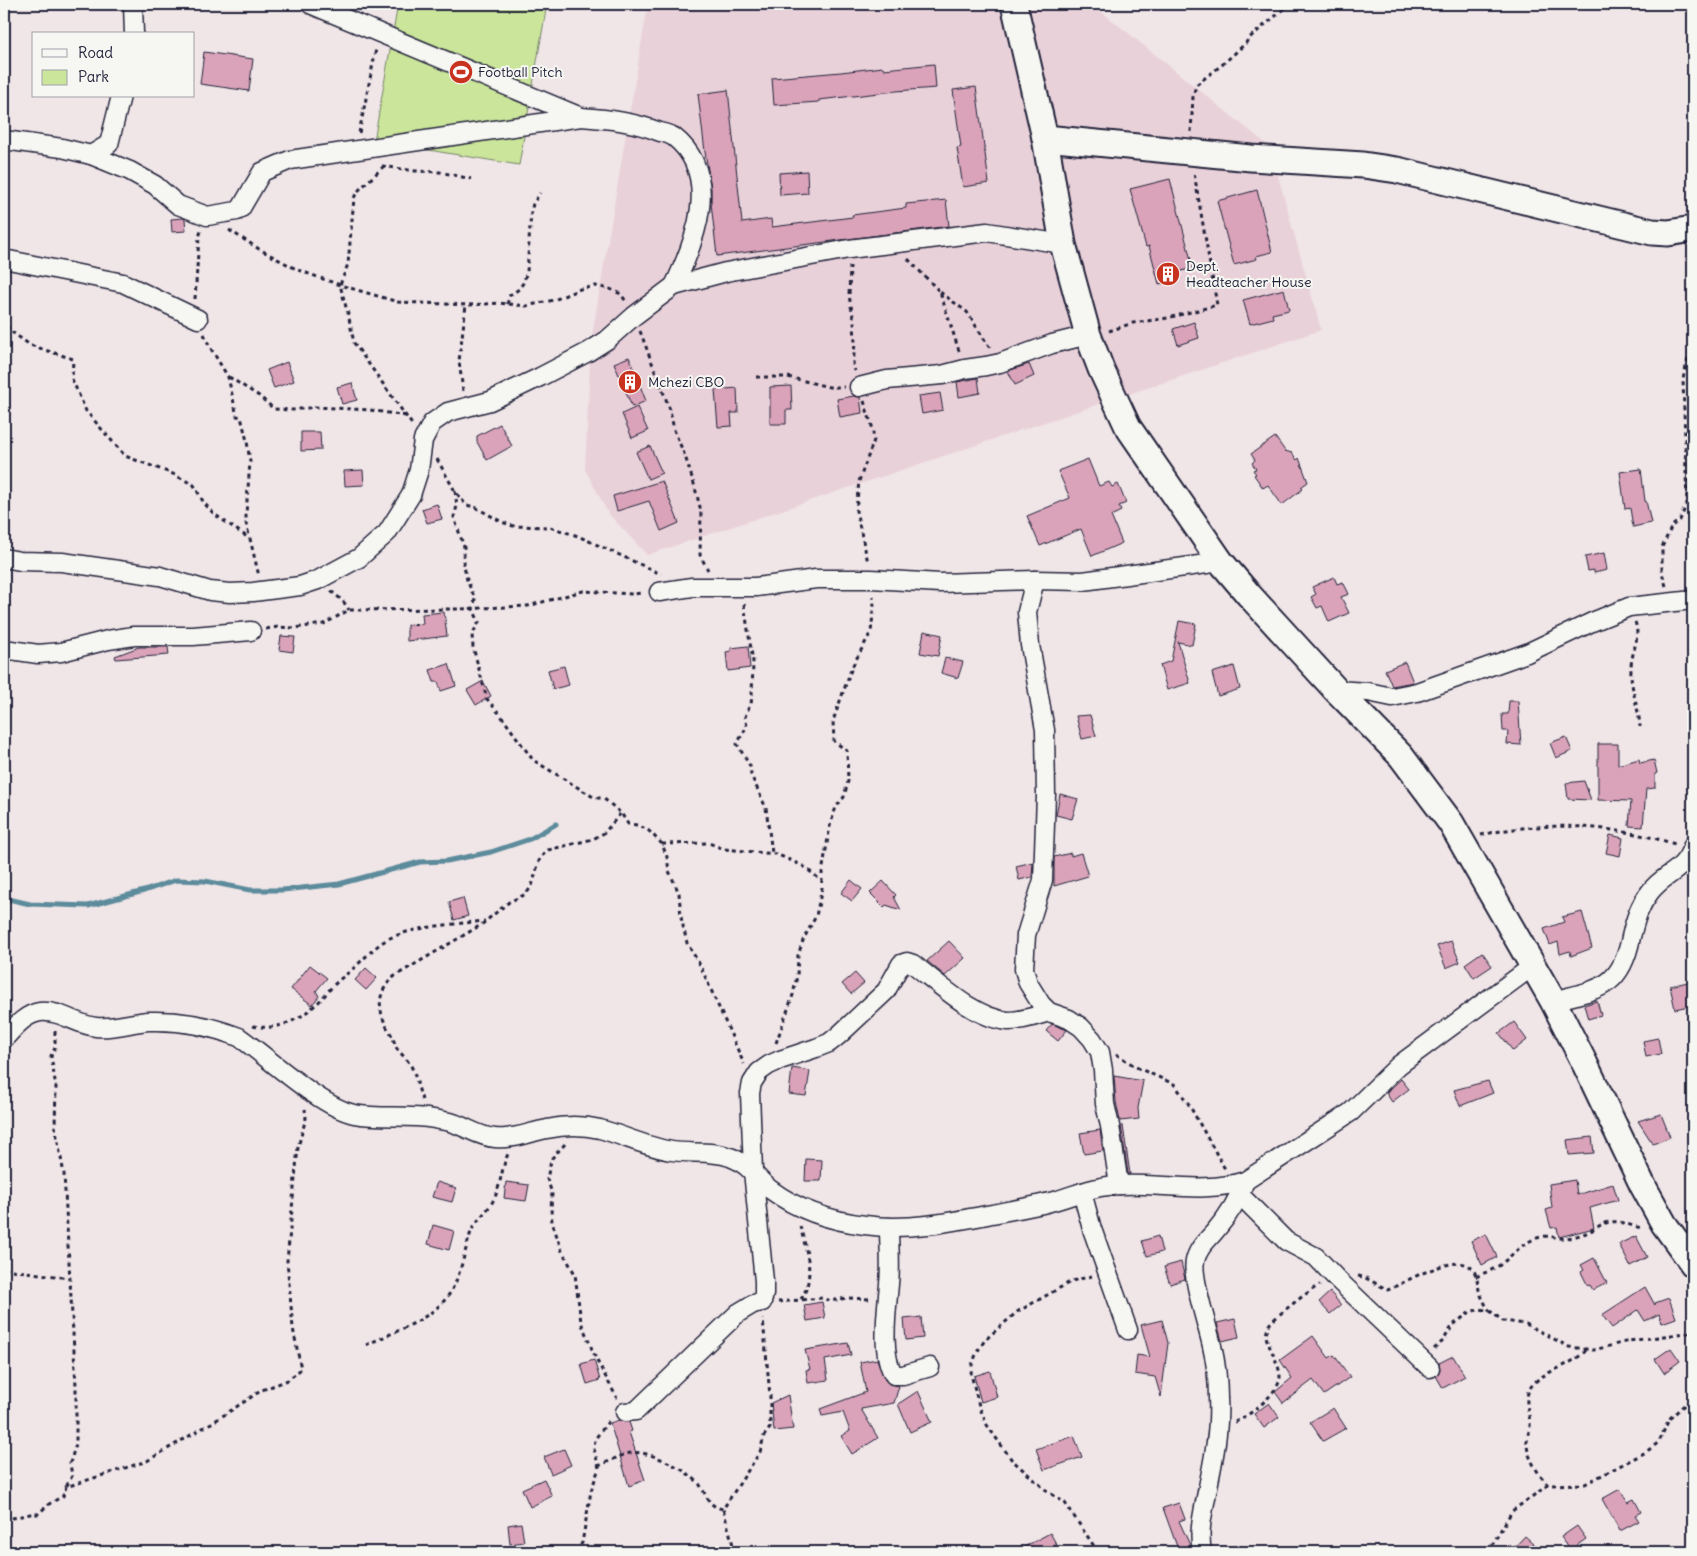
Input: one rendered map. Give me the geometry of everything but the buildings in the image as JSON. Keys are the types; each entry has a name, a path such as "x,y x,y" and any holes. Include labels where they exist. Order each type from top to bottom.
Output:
{"street":[{"path":"133,4 134,32"},
{"path":"310,4 582,117"},
{"path":"1014,4 1045,138 1064,244 1088,335 1101,369 1128,427 1221,562 1336,690 1400,756 1451,823 1552,1001 1590,1073 1642,1184 1664,1224 1693,1264"},
{"path":"91,156 109,144 120,98"},
{"path":"4,140 62,148 91,156 130,171 155,185 178,205 207,216 237,211 241,208 262,172 290,160 582,117 618,120 648,127 674,137 688,152 698,172 702,196 697,226 689,254 674,286"},
{"path":"1045,138 1251,158 1363,165 1397,170 1652,232 1668,233 1693,229"},
{"path":"4,558 20,561 62,562 160,576 210,591 230,593 300,586 318,580 359,558 387,534 411,495 419,470 423,440 432,423 448,412 490,401 540,378 607,340 634,316 674,286 726,272 849,250 987,232 1064,244"},
{"path":"4,259 123,283 198,319"},
{"path":"859,387 887,380 942,375 1000,363 1052,344 1088,335"},
{"path":"659,592 717,586 756,587 816,580 871,579 940,583 1035,580 1083,581 1221,562"},
{"path":"1035,580 1028,612 1030,645 1045,730 1044,880 1026,935 1024,969 1028,983 1041,1004 1050,1012 1069,1019 1081,1027 1100,1052 1105,1104 1119,1185"},
{"path":"1336,690 1368,692 1392,698 1417,692 1527,653 1592,622 1629,607 1693,600"},
{"path":"4,648 38,654 62,652 108,640 134,636 193,636 251,631"},
{"path":"1552,1001 1592,991 1607,984 1617,975 1624,965 1638,910 1658,883 1677,871 1684,864 1692,849"},
{"path":"625,1412 636,1411 738,1313 753,1304 762,1302 764,1281 753,1170 750,1093 752,1083 759,1072 769,1065 829,1043 886,991 901,964 907,962 913,964 963,1002 989,1017 1008,1021 1026,1019 1050,1012"},
{"path":"1202,1552 1199,1536 1212,1469 1218,1426 1219,1400 1212,1345 1196,1276 1195,1261 1202,1245 1217,1229 1240,1187 1351,1112 1399,1065 1533,966"},
{"path":"4,1039 24,1019 32,1014 41,1012 51,1013 94,1027 150,1021 176,1022 223,1031 239,1037 301,1084 339,1108 354,1114 429,1118 451,1122 484,1136 495,1138 522,1136 566,1126 584,1126 600,1129 670,1151 729,1156 753,1170 772,1190 799,1208 864,1225 889,1227 961,1220 1119,1185 1145,1184 1194,1188 1240,1187"},
{"path":"1240,1187 1286,1241 1316,1257 1425,1364"},
{"path":"1082,1192 1092,1229 1128,1330"},
{"path":"889,1227 890,1283 886,1302 885,1331 890,1369 894,1375 903,1375 930,1367"}],"path":[{"path":"1088,335 1133,323 1168,318 1217,306 1190,152 1193,97 1196,85 1230,58 1248,39 1290,4"},
{"path":"380,34 355,150 356,157 384,166 415,171 440,172 471,178"},
{"path":"251,631 324,624 349,610 473,609 528,606 584,591 632,594 659,592 664,576 569,534 550,528 513,526 502,522 475,507 466,505 455,492 434,454 354,343 340,285 348,264 354,198 357,192 384,166"},
{"path":"506,304 510,295 519,289 523,283 527,272 531,211 533,204 540,194"},
{"path":"253,592 259,577 247,528 246,514 250,462 247,441 241,417 237,416 228,377 210,347 198,319 195,302 199,236 207,216 259,249 298,270 398,302 526,306 554,300 580,289 596,286 621,294 634,316 670,410 674,430 688,465 701,511 700,555 717,586"},
{"path":"893,244 940,292 967,312 1000,363"},
{"path":"769,1065 793,995 797,976 798,955 804,938 816,916 830,826 836,807 844,797 848,782 847,751 834,741 832,721 852,667 870,632 874,606 871,579 856,511 859,481 874,440 872,426 853,365 855,343 854,321 849,296 851,274 849,250"},
{"path":"940,292 965,369"},
{"path":"464,393 459,361 466,305"},
{"path":"4,318 9,330 30,345 73,359 72,379 86,411 125,456 173,474 194,485 204,503 214,514 250,539"},
{"path":"1672,603 1662,573 1662,547 1672,526 1680,520 1687,503 1683,378 1693,339"},
{"path":"228,377 259,396 274,409 293,410 315,407 370,410 406,416"},
{"path":"756,377 788,377 829,387 859,387"},
{"path":"455,492 458,506 454,517 464,547 464,566 467,580 475,599 473,609 479,622 472,635 473,647 487,699 499,712 533,760 595,798 603,798 622,813 628,824 638,825 649,831 662,844 667,857 669,871 679,893 680,917 688,943 700,965 752,1083"},
{"path":"318,580 343,601 349,610"},
{"path":"742,586 754,662 751,704 746,711 745,717 747,726 737,744 750,766 766,808 772,853"},
{"path":"1629,607 1637,628 1630,671 1639,710 1640,727"},
{"path":"429,1118 411,1066 405,1056 396,1048 385,1025 380,1005 381,995 386,984 395,976 486,921 509,902 526,894 532,886 539,861 548,850 593,839 604,834 622,813"},
{"path":"1461,840 1516,829 1572,827 1627,831 1692,849"},
{"path":"662,844 709,843 724,848 772,853 797,863 822,882"},
{"path":"249,1025 264,1028 289,1024 316,1005 335,983 377,946 390,938 415,931 486,921"},
{"path":"4,1520 38,1514 48,1504 63,1496 72,1476 70,1463 76,1444 74,1338 64,1174 55,1126 56,1087 51,1056 56,1048 55,1022 51,1013"},
{"path":"1092,1039 1138,1068 1174,1084 1188,1103 1240,1187"},
{"path":"66,1487 147,1461 218,1419 262,1390 288,1380 301,1370 293,1328 287,1262 298,1148 306,1118 301,1084"},
{"path":"366,1345 418,1320 443,1302 456,1280 472,1230 492,1203 497,1193 505,1161 513,1145 522,1136"},
{"path":"570,1141 552,1158 548,1169 547,1179 552,1193 552,1222 562,1251 575,1274 581,1322 596,1358 625,1412 610,1418 595,1439 594,1449 598,1466 586,1516 582,1543 576,1552"},
{"path":"799,1208 800,1226 809,1270 808,1287 801,1300"},
{"path":"1476,1277 1497,1267 1525,1243 1536,1238 1544,1236 1558,1238 1574,1236 1587,1233 1610,1222 1619,1222 1634,1228 1650,1228 1664,1224"},
{"path":"1218,1426 1227,1426 1240,1420 1264,1402 1278,1383 1280,1376 1274,1353 1266,1336 1269,1323 1303,1295 1316,1287 1351,1276 1364,1276 1388,1290 1438,1267 1454,1264 1471,1267 1483,1302 1490,1311 1503,1321 1526,1324 1569,1347 1597,1350 1620,1343 1693,1332"},
{"path":"4,1268 69,1278"},
{"path":"1098,1552 1065,1503 1012,1460 987,1426 979,1406 971,1374 977,1352 985,1340 1017,1312 1072,1281 1108,1273"},
{"path":"735,1552 723,1509 760,1452 764,1436 770,1428 770,1396 762,1302 822,1298 831,1301 846,1298 872,1299 886,1302"},
{"path":"1425,1364 1453,1325 1470,1312 1480,1309 1490,1311"},
{"path":"1548,1485 1537,1472 1526,1445 1530,1423 1526,1400 1527,1394 1535,1382 1579,1358 1588,1349"},
{"path":"1488,1552 1512,1511 1548,1485 1585,1484 1646,1452 1659,1442 1669,1419 1693,1397"},
{"path":"598,1466 632,1452 649,1454 676,1467 696,1480 711,1505 723,1509"}],"shaded area":[{"path":"648,4 1092,4 1270,147 1321,330 647,555 608,513 585,469 591,342"}],"green space":[{"name":"Football Pitch","path":"398,4 547,4 519,165 374,141"}],"waterway":[{"path":"4,898 30,904 88,906 176,880 205,881 250,890 283,890 339,884 420,862 447,861 491,852 530,839 556,824"}],"place":[{"name":"Football Pitch","path":"461,72"},
{"name":"Dept. Headteacher House","path":"1168,274"},
{"name":"Mchezi CBO","path":"630,382"}]}
